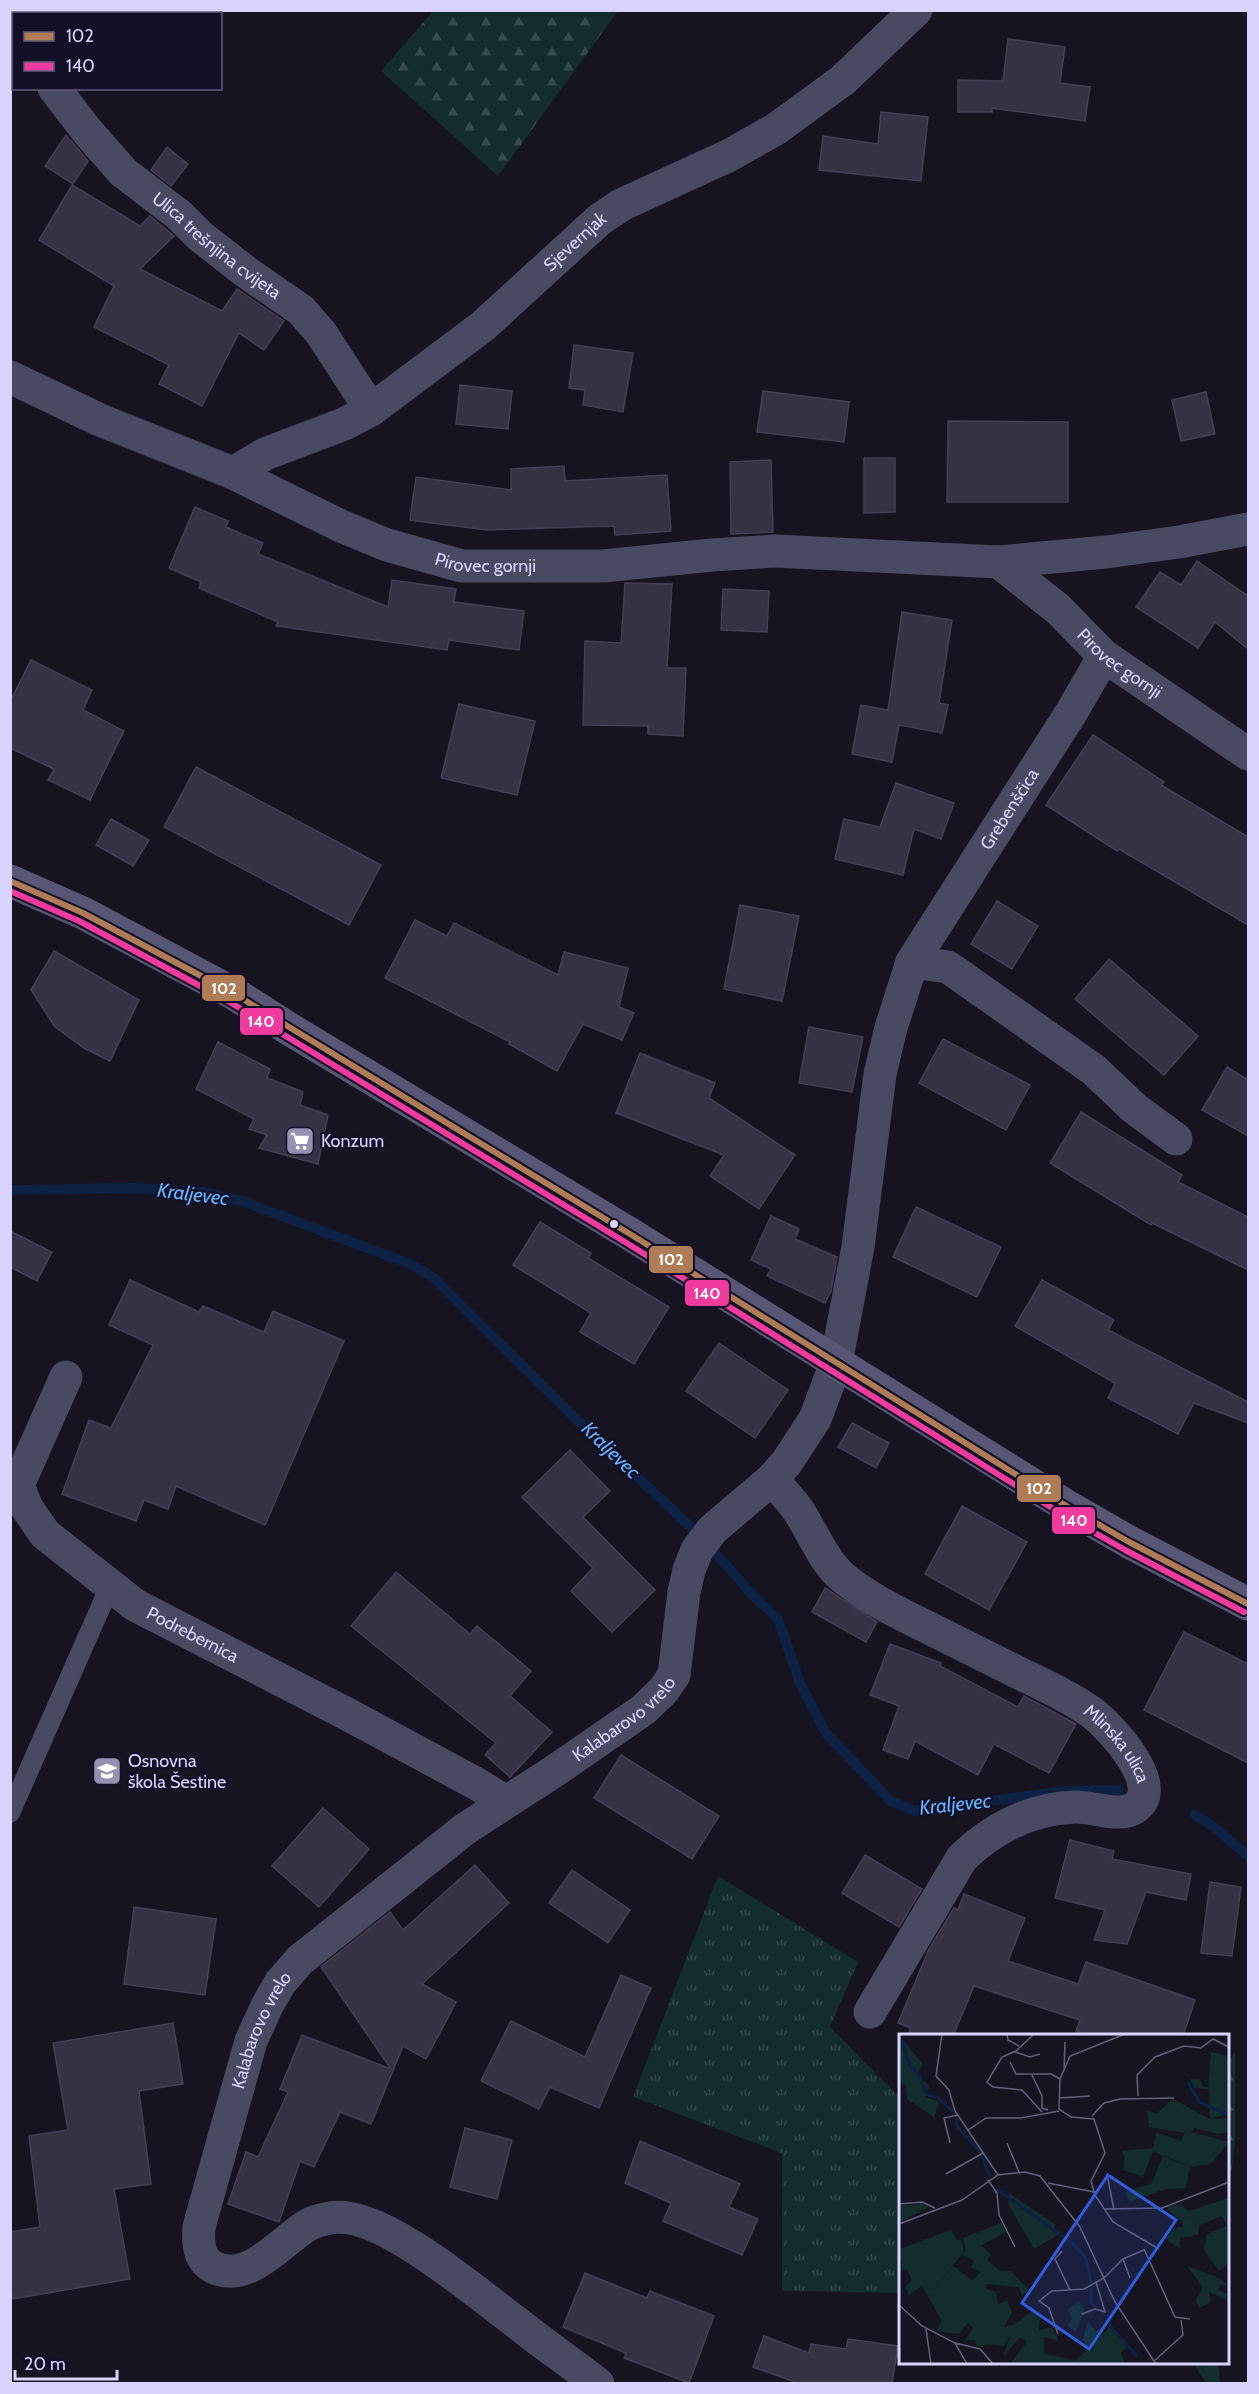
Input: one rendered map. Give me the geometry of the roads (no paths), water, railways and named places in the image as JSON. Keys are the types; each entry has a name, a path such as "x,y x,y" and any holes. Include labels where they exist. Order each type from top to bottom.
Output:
{"main road":[{"path":"10,881 83,913 233,993 630,1234 1065,1505 1248,1604"}],"street":[{"name":"Sjevernjak","path":"233,473 266,454 344,424 371,410 483,326 599,220 621,205 730,155 784,124 843,80 916,10"},
{"name":"Ulica trešnjina cvijeta","path":"56,90 109,158 141,188 162,201 200,236 246,272 301,310 321,333 371,410"},
{"name":"Pirovec gornji","path":"10,377 100,420 233,473 350,530 387,545 462,566 603,566 775,551 999,562 1116,551 1248,529"},
{"name":"Pirovec gornji","path":"999,562 1058,609 1104,656 1248,754"},
{"name":"Grebenščica","path":"836,1363 858,1247 880,1074 891,1028 912,962 1071,713 1104,656"},
{"path":"912,962 948,967 1094,1070 1134,1108 1176,1139"},
{"path":"772,1479 787,1462 815,1419 836,1363"},
{"name":"Podrebernica","path":"66,1377 18,1485 19,1504 45,1534 86,1564 135,1605 347,1714 506,1802"},
{"name":"Kalabarovo vrelo","path":"598,2384 428,2257 389,2233 365,2223 348,2218 327,2218 310,2224 257,2263 239,2270 224,2271 210,2266 202,2256 198,2242 199,2227 251,2041 280,1983 300,1960 465,1828 606,1736 643,1710 663,1691 675,1675 684,1592 689,1570 705,1540 772,1479"},
{"name":"Mlinska ulica","path":"772,1479 798,1510 838,1573 893,1610 1036,1681 1092,1713 1126,1749 1144,1776 1146,1788 1143,1799 1137,1807 1119,1812 1074,1807 1037,1812 1005,1825 982,1839 962,1858 870,2012"}],"lane":[{"path":"10,1813 110,1586"}],"waterway":[{"name":"Kraljevec","path":"10,1190 135,1188 205,1192 242,1201 410,1264 433,1277 580,1423 701,1537 750,1592 778,1619 800,1683 826,1733 890,1801 915,1811 1064,1791 1119,1790"},
{"name":"Kraljevec","path":"1195,1815 1214,1827 1248,1856"}],"place":[{"name":"Konzum","path":"300,1141"},
{"name":"Osnovna škola Šestine","path":"107,1771"}]}
